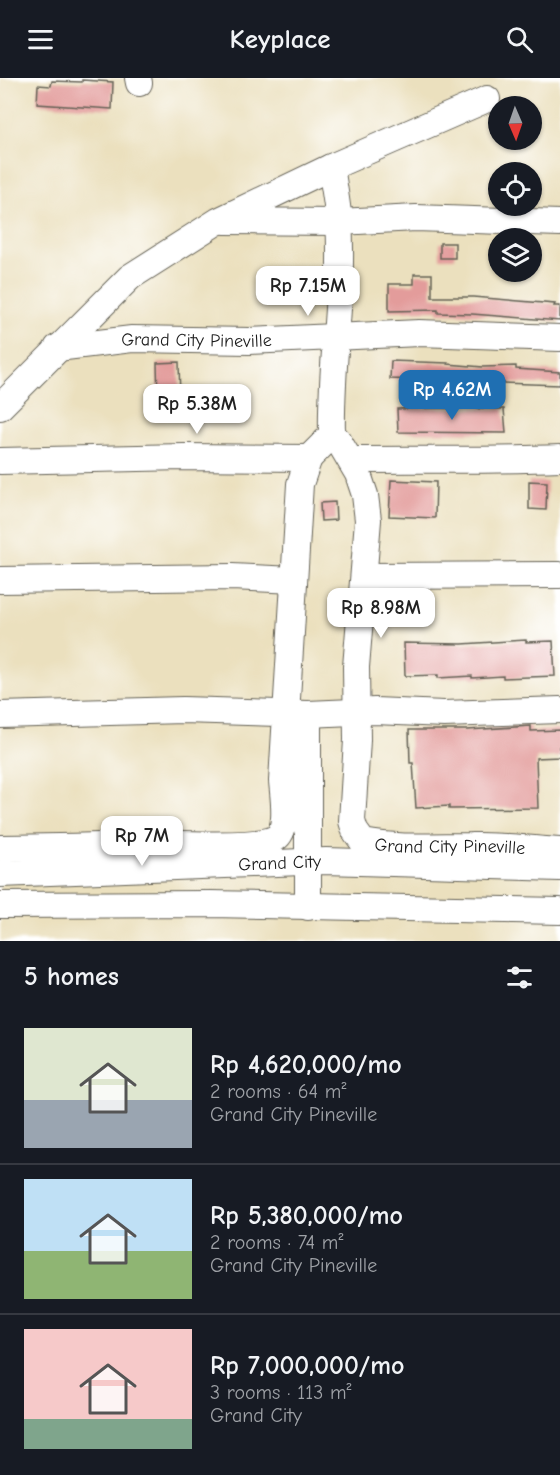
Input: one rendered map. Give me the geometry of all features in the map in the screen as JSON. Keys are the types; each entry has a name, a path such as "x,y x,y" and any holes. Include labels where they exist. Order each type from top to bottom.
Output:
{"street":[{"path":"0,407 130,277 218,221 331,167 487,99"},
{"path":"308,907 308,862 291,652 300,484 309,458 332,435 332,374 336,338 339,222 331,167"},
{"path":"218,221 339,222 416,218 560,223"},
{"name":"Grand City Pineville","path":"57,348 132,339 249,342 419,333 560,338"},
{"name":"Grand City Pineville","path":"332,435 351,460 365,495 368,520 356,667 357,713 352,821 355,831 363,842 384,846 411,848 472,846 560,851"},
{"path":"0,461 184,457 309,458"},
{"path":"351,460 444,458 479,461 511,458 560,458"},
{"path":"364,576 560,575"},
{"path":"0,580 232,577 294,580"},
{"path":"0,715 183,710 296,714 375,711 444,714 560,710"},
{"path":"0,848 226,845 277,838 283,830 282,781 296,714"},
{"name":"Grand City","path":"0,874 308,862 560,868"},
{"path":"0,905 211,904 560,911"}],"building":[{"path":"82,80 113,82 112,109 37,104 38,85 51,86 52,81 82,82"},
{"path":"440,243 455,243 455,258 440,258"},
{"path":"414,274 432,274 432,297 473,297 555,304 554,306 560,306 560,321 438,313 438,310 389,311 389,284 414,284"},
{"path":"391,361 483,367 516,366 516,369 560,372 560,385 390,379"},
{"path":"179,362 180,399 158,400 157,363"},
{"path":"397,409 504,409 506,433 398,432"},
{"path":"391,480 436,482 435,518 389,516"},
{"path":"529,481 547,482 546,510 529,509"},
{"path":"335,502 336,520 321,521 320,503"},
{"path":"526,640 526,642 553,641 555,676 438,678 438,675 405,676 404,643 462,644"},
{"path":"531,726 531,731 560,730 560,757 536,758 538,808 449,809 449,806 416,808 413,763 410,763 409,730 467,730"}]}
